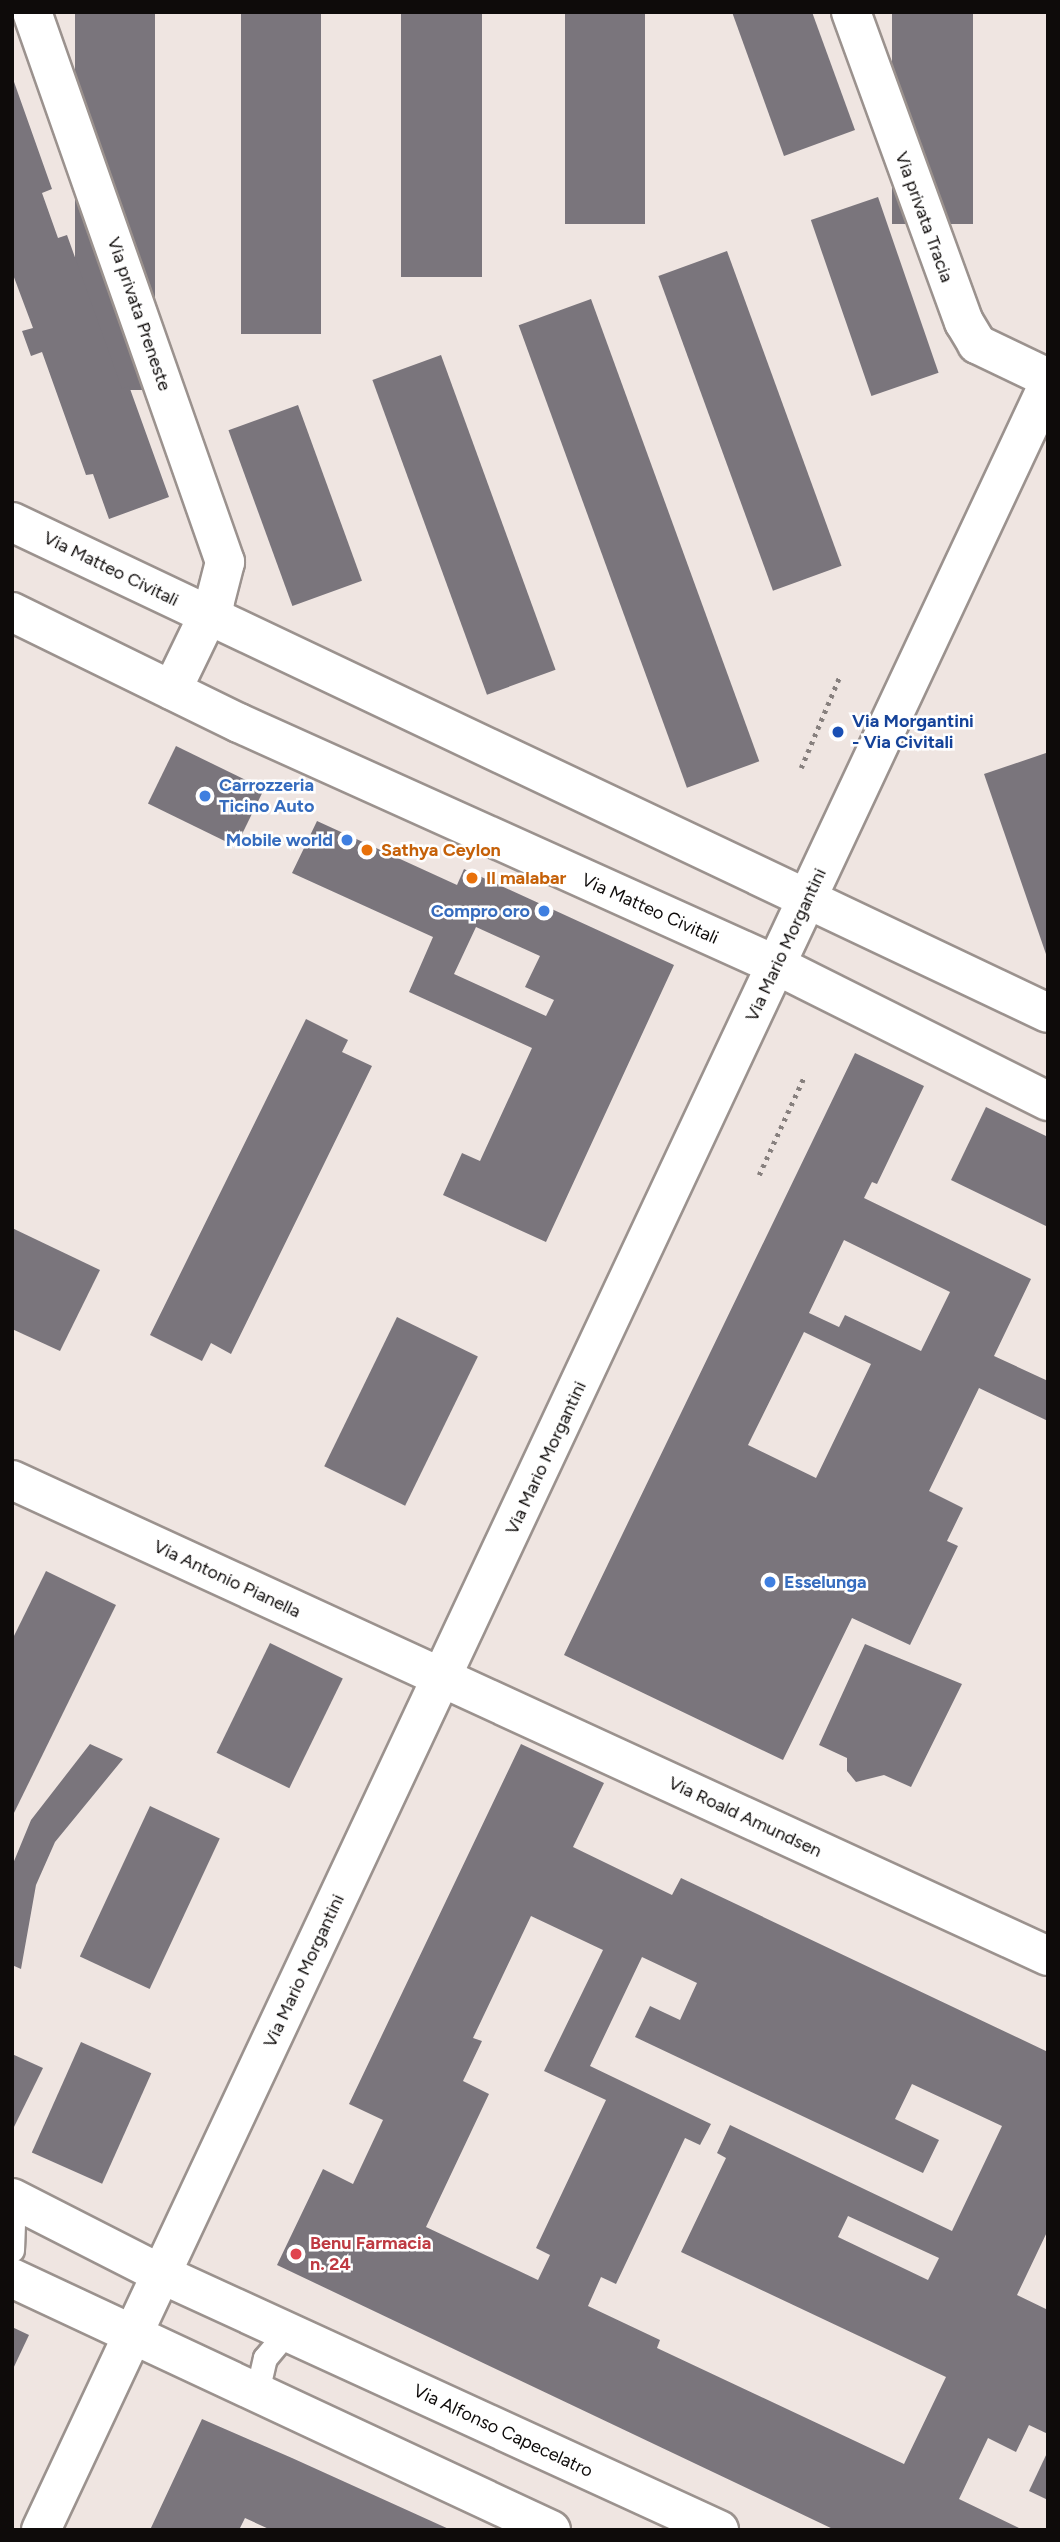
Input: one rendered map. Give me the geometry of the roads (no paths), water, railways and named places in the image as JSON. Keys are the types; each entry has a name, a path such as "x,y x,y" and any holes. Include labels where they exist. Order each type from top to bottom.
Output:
{"street":[{"name":"Via privata Preneste","path":"32,12 223,553 225,562 209,616"},
{"name":"Via privata Tracia","path":"851,12 964,322 977,344 1048,378"},
{"name":"Via Mario Morgantini","path":"41,2530 1048,385"},
{"name":"Via Matteo Civitali","path":"12,522 1048,1013"},
{"name":"Via Matteo Civitali","path":"12,612 172,690 776,965 1048,1101"},
{"path":"172,690 209,616"},
{"name":"Via Antonio Pianella","path":"12,1480 443,1677"},
{"name":"Via Roald Amundsen","path":"443,1677 1048,1956"},
{"name":"Via Alfonso Capecelatro","path":"13,2198 161,2274 719,2530"},
{"path":"12,2277 551,2530"}],"lane":[{"name":"Via Alfonso Capecelatro","path":"12,2250 13,2198"},
{"path":"257,2392 265,2358 287,2333"}],"place":[{"name":"Via Morgantini - Via Civitali","path":"838,732"},
{"name":"Carrozzeria Ticino Auto","path":"205,796"},
{"name":"Mobile world","path":"347,840"},
{"name":"Sathya Ceylon","path":"367,850"},
{"name":"Il malabar","path":"472,878"},
{"name":"Compro oro","path":"544,911"},
{"name":"Esselunga","path":"770,1582"},
{"name":"Benu Farmacia n. 24","path":"296,2254"}]}
